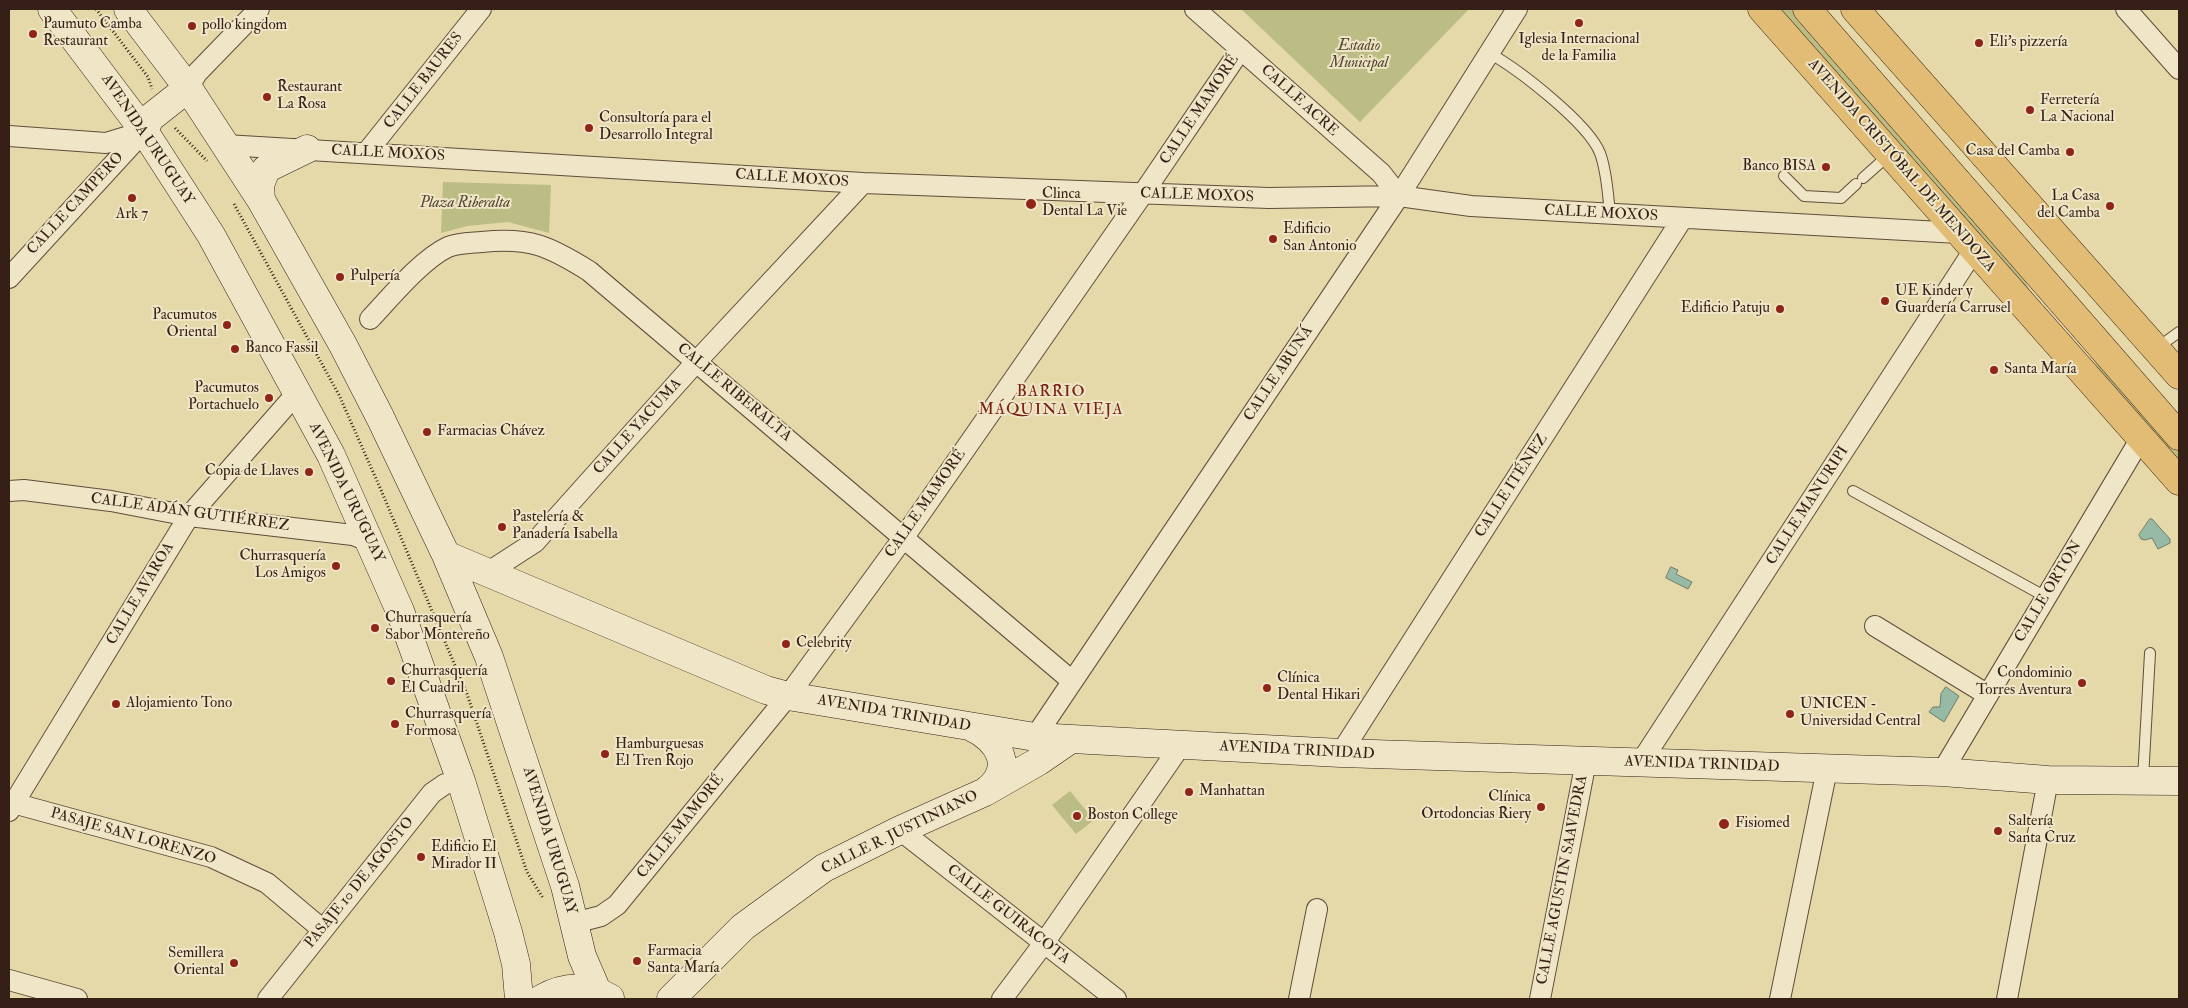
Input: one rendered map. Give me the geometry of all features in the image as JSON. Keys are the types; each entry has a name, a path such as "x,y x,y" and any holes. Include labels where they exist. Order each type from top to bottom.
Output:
{"main road":[{"name":"AVENIDA URUGUAY","path":"52,9 144,131 211,235 296,394 331,455 400,611 461,781 512,946 519,999"},
{"name":"AVENIDA URUGUAY","path":"128,9 188,88 261,200 343,345 380,417 446,555 492,666 564,886 582,956 604,995"},
{"name":"AVENIDA CRISTÓBAL DE MENDOZA","path":"1762,9 2179,480"},
{"path":"1807,9 2179,436"},
{"path":"1859,10 2179,375"},
{"path":"144,131 150,118 188,88"},
{"path":"261,200 260,185 266,169 307,149"},
{"path":"2011,242 2046,300 2086,375"},
{"name":"AVENIDA TRINIDAD","path":"446,555 758,686 788,696 1035,737 1341,753 1827,770 1942,772 2048,780 2179,781"},
{"path":"969,726 989,737 995,744 1001,759 1002,767 998,780 985,792"},
{"name":"CALLE R. JUSTINIANO","path":"671,999 743,927 824,868 900,830 985,792 1039,761 1071,739"},
{"path":"541,999 550,994 571,988 604,995"}],"street":[{"path":"188,88 196,73 259,9"},
{"name":"CALLE BAURES","path":"367,152 481,9"},
{"name":"CALLE ACRE","path":"1196,9 1381,173 1399,196"},
{"name":"CALLE ABUNÁ","path":"1035,737 1399,196 1517,9"},
{"path":"2126,9 2179,69"},
{"name":"CALLE MAMORÉ","path":"574,923 600,916 617,905 788,696 904,537 1142,195 1241,49"},
{"path":"9,136 106,143 144,131"},
{"name":"CALLE CAMPERO","path":"9,278 144,131"},
{"name":"CALLE MOXOS","path":"225,145 863,183 1142,195 1269,198 1399,196 1471,206 1682,219 1967,241"},
{"name":"CALLE YACUMA","path":"487,573 535,542 697,361 863,183"},
{"name":"CALLE ITÉNEZ","path":"1341,753 1682,219"},
{"name":"CALLE RIBERALTA","path":"370,319 430,259 449,247 471,243 517,240 547,247 562,254 589,271 697,361 1072,681"},
{"name":"CALLE MANURIPI","path":"1641,762 1967,241"},
{"name":"CALLE AVAROA","path":"11,807 189,516 296,394"},
{"name":"CALLE ORTON","path":"1942,772 2141,438"},
{"name":"CALLE ADÁN GUTIÉRREZ","path":"9,491 24,490 92,498 189,516 353,535 371,542"},
{"path":"1875,626 1988,695"},
{"path":"1002,999 1044,943 1180,745"},
{"name":"CALLE AGUSTIN SAAVEDRA","path":"1540,999 1586,761"},
{"path":"1780,999 1827,770"},
{"path":"2007,999 2048,780"},
{"name":"PASAJE 10 DE AGOSTO","path":"268,999 432,793 445,784 461,781"},
{"name":"PASAJE SAN LORENZO","path":"11,807 211,857 267,883 322,930"},
{"name":"CALLE GUIRACOTA","path":"900,830 1116,999"},
{"path":"1299,999 1317,909"},
{"path":"9,980 77,999"}],"lane":[{"path":"1489,53 1507,63 1538,86 1588,136 1600,153 1610,214"},
{"path":"1784,176 1804,196 1841,198 1890,154"},
{"path":"2156,348 2179,332"},
{"path":"1853,491 2046,597"},
{"path":"2143,780 2150,654"}],"green space":[{"name":"Estadio Municipal","path":"1241,9 1469,9 1360,122"},
{"path":"1778,9 1797,9 2006,245 2032,294"},
{"name":"Plaza Riberalta","path":"443,182 551,185 549,233 508,222 467,226 441,233"},
{"path":"2069,316 2179,443 2179,462 2098,368"},
{"path":"1070,791 1094,820 1076,834 1052,805"}],"shaded area":[{"path":"2150,519 2170,539 2170,543 2158,549 2152,538 2141,539 2139,535"},
{"path":"1671,567 1678,570 1676,574 1692,582 1688,589 1666,578"},
{"path":"1946,687 1959,696 1944,722 1929,712 1933,707 1940,707 1941,694"}],"place":[{"name":"Iglesia Internacional de la Familia","path":"1579,23"},
{"name":"pollo kingdom","path":"192,26"},
{"name":"Paumuto Camba Restaurant","path":"33,34"},
{"name":"Eli's pizzería","path":"1979,43"},
{"name":"Restaurant La Rosa","path":"267,97"},
{"name":"Ferretería La Nacional","path":"2030,110"},
{"name":"Consultoría para el Desarrollo Integral","path":"589,128"},
{"name":"Casa del Camba","path":"2070,152"},
{"name":"Banco BISA","path":"1826,167"},
{"name":"Ark 7","path":"132,198"},
{"name":"Clinca Dental La Vie","path":"1031,204"},
{"name":"La Casa del Camba","path":"2110,206"},
{"name":"Edificio San Antonio","path":"1273,239"},
{"name":"Pulpería","path":"340,277"},
{"name":"UE Kinder y Guardería Carrusel","path":"1885,301"},
{"name":"Edificio Patuju","path":"1780,309"},
{"name":"Pacumutos Oriental","path":"227,325"},
{"name":"Banco Fassil","path":"235,349"},
{"name":"Santa María","path":"1994,370"},
{"name":"Pacumutos Portachuelo","path":"269,398"},
{"name":"Farmacias Chávez","path":"427,432"},
{"name":"Copia de Llaves","path":"309,472"},
{"name":"Pastelería & Panadería Isabella","path":"502,527"},
{"name":"Churrasquería Los Amigos","path":"336,566"},
{"name":"Churrasquería Sabor Montereño","path":"375,628"},
{"name":"Celebrity","path":"786,644"},
{"name":"Churrasquería El Cuadril","path":"391,681"},
{"name":"Condominio Torres Aventura","path":"2082,683"},
{"name":"Clínica Dental Hikari","path":"1267,688"},
{"name":"Alojamiento Tono","path":"116,704"},
{"name":"UNICEN - Universidad Central","path":"1790,714"},
{"name":"Churrasquería Formosa","path":"395,724"},
{"name":"Hamburguesas El Tren Rojo","path":"605,754"},
{"name":"Manhattan","path":"1189,792"},
{"name":"Clínica Ortodoncias Riery","path":"1541,807"},
{"name":"Boston College","path":"1077,816"},
{"name":"Fisiomed","path":"1724,824"},
{"name":"Saltería Santa Cruz","path":"1998,831"},
{"name":"Edificio El Mirador II","path":"421,857"},
{"name":"Farmacia Santa María","path":"637,961"},
{"name":"Semillera Oriental","path":"234,963"}],"district":[{"name":"BARRIO MÁQUINA VIEJA","path":"1051,402"}]}
